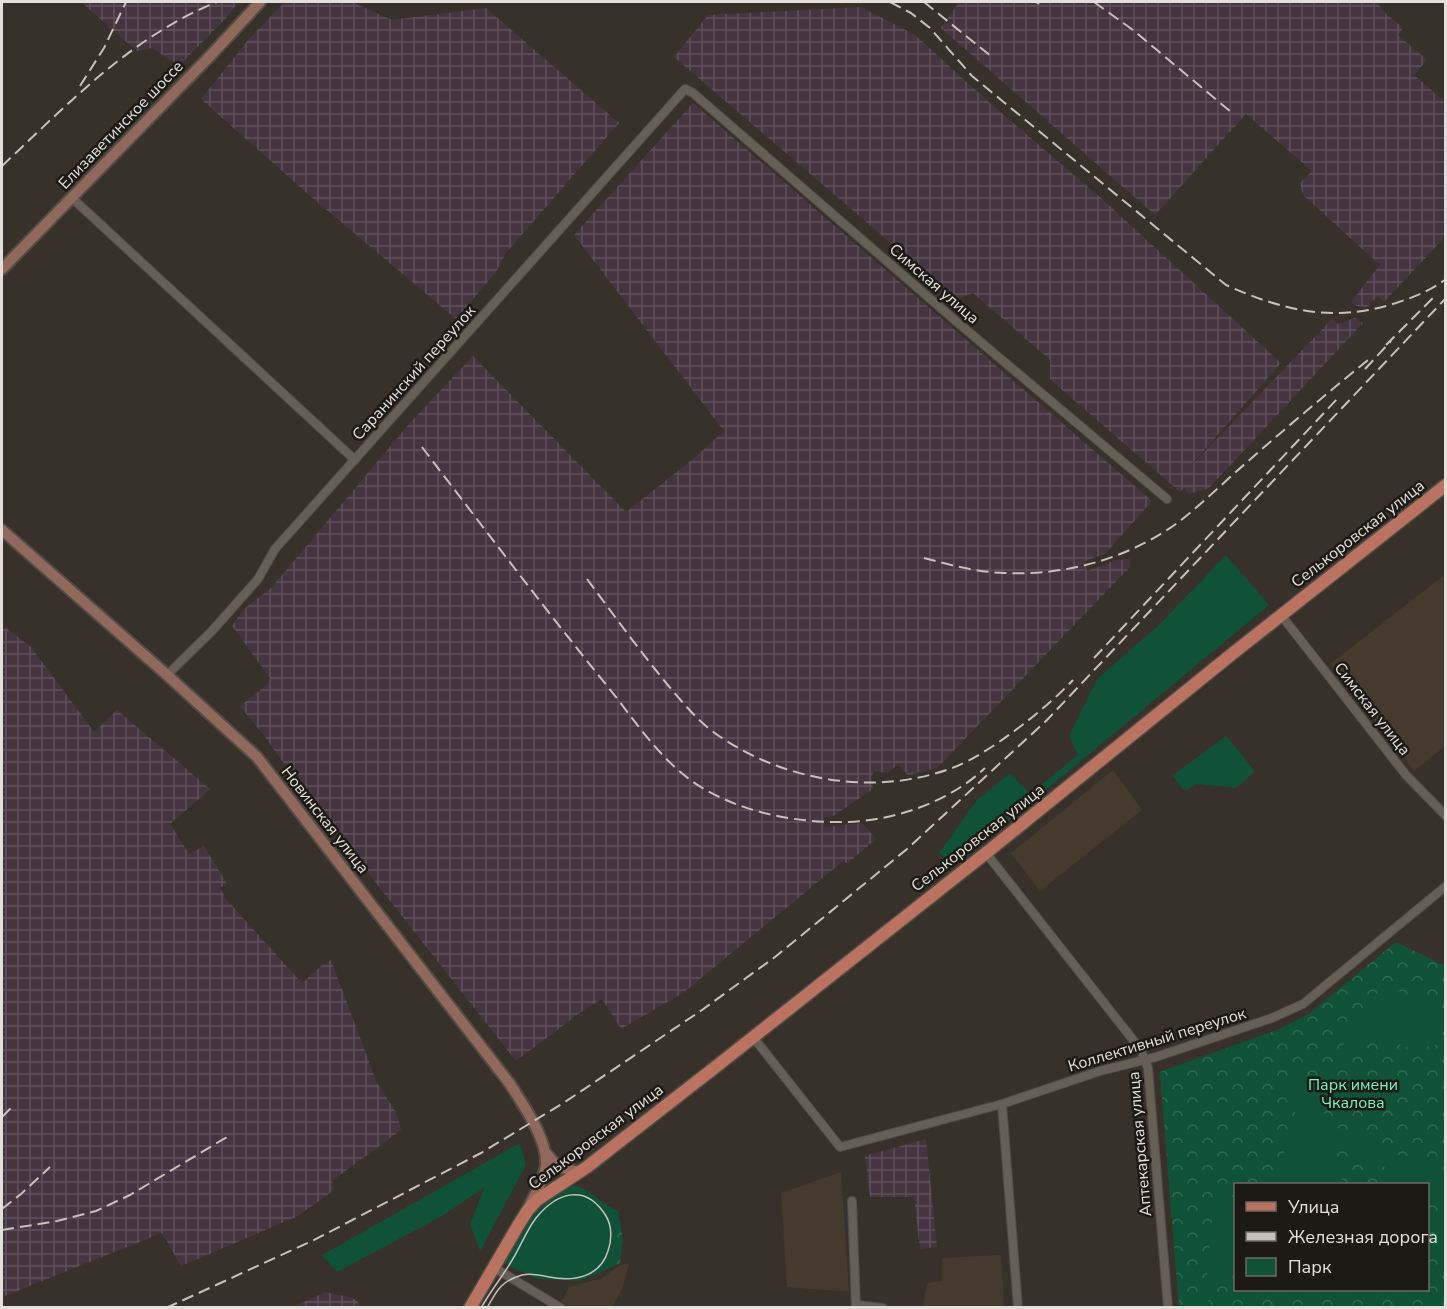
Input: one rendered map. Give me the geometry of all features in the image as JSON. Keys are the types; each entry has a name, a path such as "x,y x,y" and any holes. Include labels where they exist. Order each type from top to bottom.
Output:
{"main road":[{"name":"Елизаветинское шоссе","path":"2,269 260,2"},
{"name":"Селькоровская улица","path":"470,1308 528,1210 537,1200 579,1172 753,1037 1446,486"},
{"name":"Новинская улица","path":"2,531 257,757 510,1084 533,1122 544,1151 546,1165 528,1210"},
{"path":"544,1151 558,1167 579,1172"}],"street":[{"name":"Саранинский переулок","path":"167,675 212,632 258,579 274,549 685,89"},
{"name":"Симская улица","path":"685,89 693,93 1167,499"},
{"path":"71,197 354,460"},
{"name":"Симская улица","path":"1281,615 1406,775 1446,816"},
{"name":"Аптекарская улица","path":"986,853 1141,1050 1145,1059 1148,1068 1168,1308"},
{"name":"Коллективный переулок","path":"753,1037 840,1147 1002,1104 1272,1018 1303,1004 1446,886"},
{"path":"1002,1104 1018,1308"},
{"path":"852,1201 856,1306 883,1308"},
{"path":"493,1267 561,1308"}],"shaded area":[{"path":"81,2 238,2 227,17 179,66 152,48 137,51"},
{"path":"285,2 352,2 392,20 486,8 619,123 506,253 496,272 456,319 309,195 201,99 249,39"},
{"path":"959,2 1017,2 1021,4 1025,2 1377,2 1383,11 1403,28 1398,35 1427,60 1414,75 1445,102 1445,237 1384,302 1378,296 1367,307 1356,306 1351,302 1380,265 1303,195 1300,183 1312,171 1246,114 1155,215 941,28"},
{"path":"861,7 915,35 991,104 1101,198 1281,363 1187,470 1332,319 1338,324 1355,318 1363,323 1209,488 1189,494 1184,488 1180,492 1053,382 1050,379 1050,360 973,293 956,299 674,57 708,15"},
{"path":"693,103 1152,501 1105,554 1085,561 1087,571 1115,560 1130,559 1130,567 937,768 908,775 898,764 888,773 874,771 871,777 873,789 832,817 824,817 824,827 862,823 876,839 848,863 842,862 683,993 621,1029 602,999 516,1061 305,793 240,706 268,684 270,678 232,626 244,609 272,587 409,424 473,356 626,512 693,459 724,431 574,235"},
{"path":"1443,576 1446,579 1445,746 1414,771 1330,664"},
{"path":"6,628 31,647 94,732 117,710 210,789 170,824 189,854 204,846 227,884 220,888 226,899 302,983 331,960 377,1083 397,1114 401,1130 332,1181 334,1190 298,1216 181,1266 162,1233 2,1297 2,629"},
{"path":"1113,770 1142,810 1040,891 1011,853"},
{"path":"926,1139 937,1247 920,1249 914,1197 870,1197 865,1156"},
{"path":"841,1172 849,1292 787,1287 781,1193"},
{"path":"1001,1255 1004,1307 923,1307 927,1283 942,1281 942,1258"},
{"path":"622,1264 629,1264 622,1289 612,1307 570,1307 561,1302 569,1287 602,1278"},
{"path":"325,1292 350,1297 361,1307 293,1307"}],"green space":[{"path":"1226,555 1269,605 955,865 939,853 977,800 1010,773 1030,794 1078,755 1069,736 1097,679 1160,624"},
{"path":"1226,736 1254,770 1252,774 1236,788 1196,784 1187,790 1182,789 1173,775"},
{"name":"Парк имени Чкалова","path":"1396,942 1445,966 1445,1307 1179,1307 1160,1072 1280,1029 1309,1014"},
{"name":"Парк имени Чкалова","path":"1396,942 1445,966 1445,1170 1421,1159 1393,1154 1333,1126 1323,1112 1332,1090 1370,1084 1384,1076 1334,1079 1356,1039 1367,1032 1412,1049 1443,1044 1436,1012 1401,991 1376,994 1323,1077 1274,1081 1302,1123 1266,1183 1234,1183 1234,1208 1214,1198 1207,1275 1193,1307 1179,1307 1160,1072 1280,1029 1309,1014"},
{"path":"520,1143 526,1165 480,1251 470,1224 485,1187 442,1216 337,1272 322,1255"},
{"path":"1346,1143 1397,1175 1390,1183 1340,1183 1348,1169 1336,1156"},
{"path":"571,1185 584,1189 618,1211 623,1240 620,1263 612,1267 614,1232 608,1212 598,1201 587,1194 563,1191"},
{"path":"563,1191 587,1194 598,1201 608,1212 614,1232 612,1267 580,1281 538,1279 507,1265 504,1262 533,1216"},
{"path":"1429,1196 1443,1205 1429,1252"},
{"path":"1429,1252 1445,1252 1445,1307 1203,1307 1234,1267 1234,1291 1429,1291"}],"tram line":[{"path":"481,1308 511,1262 532,1223 544,1209 562,1197 571,1195 581,1195 598,1206 608,1220 611,1233 608,1251 599,1267 577,1278 529,1274 515,1277 500,1287 487,1308"}],"railway":[{"path":"80,86 104,48 126,2"},
{"path":"2,166 76,96 129,53 186,16 217,2"},
{"path":"890,2 911,13 930,28 972,76 1226,285 1268,302 1330,313 1373,309 1396,303 1422,293 1446,279"},
{"path":"924,2 992,57"},
{"path":"1094,2 1133,30 1231,112"},
{"path":"1386,345 1433,298"},
{"path":"166,1308 312,1241 481,1153 565,1102 702,1010 775,957 907,849 1047,720 1446,298"},
{"path":"1365,369 1391,341"},
{"path":"924,558 984,571 1028,573 1074,568 1119,555 1161,534 1189,514 1321,398 1368,360"},
{"path":"1094,658 1338,398"},
{"path":"422,447 663,756 704,789 756,811 792,819 848,822 885,818 921,807 955,790 985,768"},
{"path":"587,579 657,671 706,726 748,753 804,774 834,780 894,781 923,777 952,768 982,753 1016,730 1073,680"},
{"path":"2,1117 13,1106"},
{"path":"2,1230 57,1221 96,1211 130,1195 227,1137"},
{"path":"2,1209 50,1167"}]}
